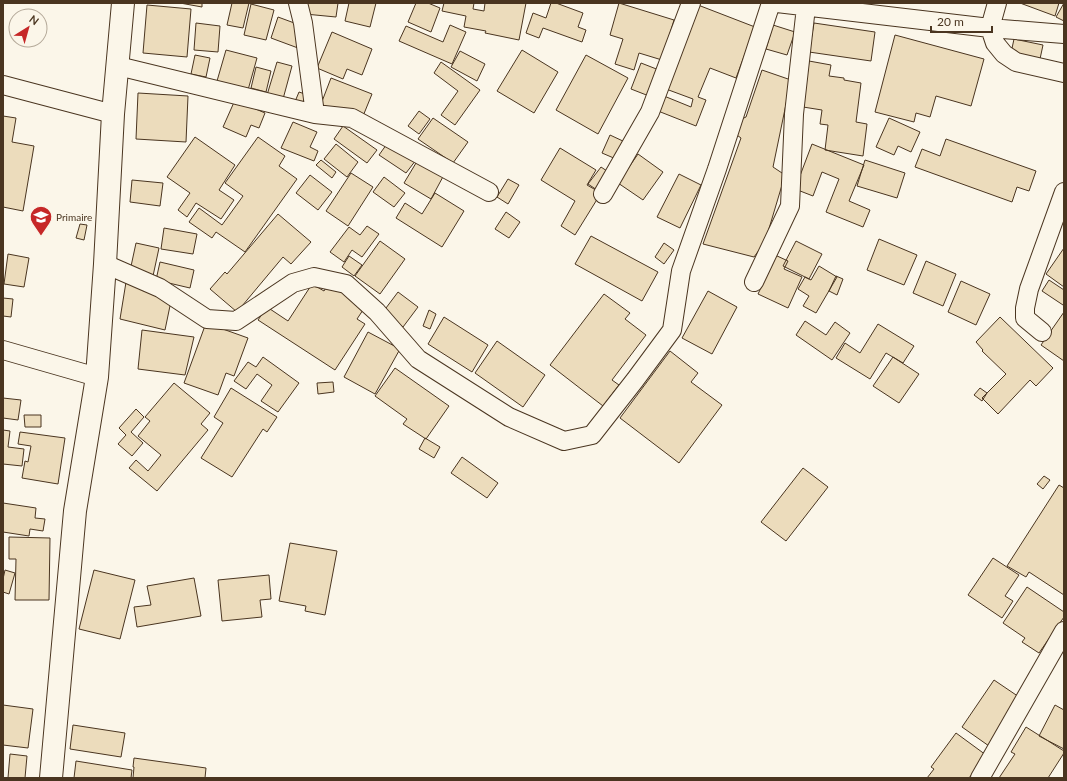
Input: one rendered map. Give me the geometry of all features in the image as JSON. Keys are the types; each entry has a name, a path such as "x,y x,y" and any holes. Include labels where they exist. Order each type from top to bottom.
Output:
{"main road":[{"path":"51,778 75,511 97,377 113,114 123,3"}],"street":[{"path":"298,3 303,23 315,114"},
{"path":"603,194 650,112 691,3"},
{"path":"105,264 160,288 207,319 236,321 293,283 314,277 346,284 377,312 418,359 509,417 564,441 592,435 672,330 681,271 717,169 771,3"},
{"path":"777,3 902,10 990,28 1064,34"},
{"path":"997,3 990,28 995,43 1004,54 1016,62 1064,72"},
{"path":"754,282 790,206 794,114 811,6"},
{"path":"118,66 315,114 352,118 489,192"},
{"path":"3,85 113,114"},
{"path":"1042,332 1026,318 1025,308 1029,289 1064,192"},
{"path":"3,350 97,377"},
{"path":"980,778 1064,631"}],"building":[{"path":"180,3 202,3 202,7"},
{"path":"232,3 249,3 243,28 227,25"},
{"path":"303,3 338,3 336,17 305,14"},
{"path":"349,3 376,3 370,27 345,21"},
{"path":"416,3 428,3 440,8 431,32 408,22"},
{"path":"444,3 474,3 473,9 484,11 485,3 526,3 519,40 464,27 466,16 442,11"},
{"path":"551,3 556,3 583,13 578,27 586,30 582,42 543,28 539,38 526,33 533,13 546,18"},
{"path":"619,3 674,20 662,60 639,53 634,70 615,64 623,39 610,35"},
{"path":"1020,3 1059,3 1055,16"},
{"path":"1064,3 1064,21 1056,17"},
{"path":"251,4 274,10 266,40 244,35"},
{"path":"147,5 191,9 187,57 143,53"},
{"path":"698,5 755,27 736,78 710,68 698,97 706,100 696,126 658,111 664,96 691,107 693,99 666,89"},
{"path":"278,17 297,24 298,48 271,38"},
{"path":"196,23 220,26 218,52 194,50"},
{"path":"814,23 875,32 871,61 809,52"},
{"path":"450,25 466,32 452,64 399,41 406,26 443,42"},
{"path":"773,25 795,32 787,55 766,49"},
{"path":"332,32 372,49 362,75 347,69 343,79 317,68"},
{"path":"895,35 984,59 971,106 936,96 930,117 916,113 914,122 875,112"},
{"path":"1014,39 1043,45 1040,59 1011,53"},
{"path":"226,50 257,58 248,90 217,81"},
{"path":"522,50 558,72 534,113 497,91"},
{"path":"460,51 485,64 477,81 451,67"},
{"path":"195,55 210,58 206,77 191,74"},
{"path":"586,55 628,78 598,134 556,110"},
{"path":"809,61 831,65 829,76 844,78 844,80 861,83 856,122 867,124 863,156 825,150 828,125 820,124 822,110 803,107"},
{"path":"277,62 292,66 283,99 267,95"},
{"path":"441,62 480,90 455,125 441,115 458,91 434,73"},
{"path":"641,63 659,70 649,96 631,89"},
{"path":"256,67 271,71 266,92 251,88"},
{"path":"762,70 791,80 773,167 785,175 765,242 754,257 703,244 741,138 734,133 737,121 746,117"},
{"path":"331,78 372,94 361,121 321,104"},
{"path":"299,92 308,95 303,108 294,104"},
{"path":"138,93 188,96 186,142 136,139"},
{"path":"235,100 265,113 259,128 251,125 246,137 223,127"},
{"path":"419,111 430,119 419,134 408,126"},
{"path":"3,116 16,118 12,142 34,146 23,211 3,207"},
{"path":"433,118 468,142 453,163 418,139"},
{"path":"889,118 920,132 911,152 898,146 894,155 876,147"},
{"path":"293,122 317,132 310,147 318,151 314,161 281,148"},
{"path":"343,126 377,150 367,163 334,139"},
{"path":"610,135 625,142 616,159 602,153"},
{"path":"195,137 235,165 219,190 234,200 221,219 196,203 187,217 178,210 190,193 167,177"},
{"path":"258,137 285,156 279,166 297,179 245,252 216,232 212,238 189,222 199,208 222,225 243,196 225,183"},
{"path":"946,139 1036,171 1029,191 1017,187 1012,202 915,167 922,149 940,156"},
{"path":"389,141 416,160 406,173 379,155"},
{"path":"336,144 358,162 347,177 324,159"},
{"path":"812,144 864,165 849,201 870,210 863,227 826,212 839,179 822,172 813,196 795,189"},
{"path":"560,148 596,170 587,185 601,193 575,235 561,226 575,201 541,180"},
{"path":"638,154 663,172 643,200 618,183"},
{"path":"419,158 445,173 431,199 404,183"},
{"path":"321,160 336,172 332,178 316,165"},
{"path":"865,160 905,173 897,198 857,186"},
{"path":"601,167 610,173 597,190 588,184"},
{"path":"351,173 373,187 348,226 326,211"},
{"path":"679,174 701,185 680,228 657,217"},
{"path":"310,175 332,192 318,210 296,193"},
{"path":"384,177 405,193 394,207 373,192"},
{"path":"508,179 519,185 508,204 497,197"},
{"path":"132,180 163,183 160,206 130,202"},
{"path":"435,193 464,211 442,247 396,218 405,203 422,214"},
{"path":"506,212 520,222 509,238 495,229"},
{"path":"278,214 311,242 291,264 283,257 237,312 210,289 225,272 227,274"},
{"path":"80,224 87,225 84,240 76,238"},
{"path":"367,226 379,234 362,257 352,250 344,262 330,252 349,227 360,235"},
{"path":"164,228 197,234 193,254 161,249"},
{"path":"591,236 658,272 642,301 575,264"},
{"path":"879,239 917,255 904,285 867,270"},
{"path":"380,241 405,259 380,294 355,276"},
{"path":"796,241 822,254 809,279 783,266"},
{"path":"136,243 159,248 153,276 130,271"},
{"path":"664,243 674,250 664,264 655,257"},
{"path":"1064,248 1064,287 1046,274"},
{"path":"8,254 29,258 24,287 4,284"},
{"path":"775,255 788,261 784,269 802,277 788,308 758,294"},
{"path":"349,256 362,265 354,276 342,267"},
{"path":"926,261 956,274 943,306 913,293"},
{"path":"160,262 194,270 190,288 156,280"},
{"path":"819,266 837,277 816,313 803,306 809,296 798,289 805,277 811,280"},
{"path":"127,276 171,301 165,330 120,319"},
{"path":"836,276 843,279 837,295 829,291"},
{"path":"1049,280 1064,290 1063,305 1042,291"},
{"path":"961,281 990,294 976,325 948,312"},
{"path":"329,283 365,307 357,319 365,324 335,370 258,320 267,307 288,321 312,284 324,291"},
{"path":"708,291 737,307 712,354 682,338"},
{"path":"398,292 418,307 403,327 383,312"},
{"path":"604,294 630,313 625,319 646,335 612,380 619,385 603,406 550,365"},
{"path":"3,298 13,299 11,317 3,316"},
{"path":"429,310 436,314 430,329 423,326"},
{"path":"1064,312 1064,361 1041,345"},
{"path":"444,317 488,345 472,372 428,344"},
{"path":"1000,317 1053,368 1036,386 1030,380 998,414 982,398 1006,374 982,351 983,350 976,342"},
{"path":"805,321 826,335 835,322 850,333 832,360 796,335"},
{"path":"206,323 248,338 234,376 226,373 218,395 184,383"},
{"path":"878,324 914,346 903,363 886,353 870,379 836,358 845,343 860,353"},
{"path":"142,330 194,337 185,375 138,369"},
{"path":"368,332 400,349 375,394 344,377"},
{"path":"497,341 545,375 523,407 475,373"},
{"path":"670,351 698,373 691,382 722,405 679,463 620,418"},
{"path":"263,357 299,383 278,412 261,401 272,385 257,374 246,389 234,381 248,362 256,367"},
{"path":"893,357 919,374 899,403 873,386"},
{"path":"395,368 449,406 426,439 403,424 407,419 375,396"},
{"path":"333,382 334,392 318,394 317,383"},
{"path":"174,383 210,413 201,424 208,430 157,491 129,468 136,460 148,471 161,455 138,436 150,421 145,417"},
{"path":"231,388 277,417 267,432 263,429 232,477 201,458 223,423 214,417"},
{"path":"980,388 987,393 982,401 974,395"},
{"path":"3,398 21,400 18,420 3,418"},
{"path":"136,409 144,417 131,432 143,443 132,456 118,444 126,435 119,428"},
{"path":"24,415 41,415 41,427 25,427"},
{"path":"3,430 10,431 8,447 24,449 22,466 3,464"},
{"path":"20,432 65,438 58,484 22,478 25,461 28,462 31,446 18,444"},
{"path":"425,438 440,447 434,458 419,449"},
{"path":"462,457 498,483 487,498 451,473"},
{"path":"803,468 828,487 786,541 761,522"},
{"path":"1044,476 1050,480 1043,489 1037,484"},
{"path":"1059,485 1064,488 1064,595 1029,572 1026,577 1007,566"},
{"path":"3,503 36,508 35,518 45,519 43,531 30,529 29,536 3,532"},
{"path":"9,537 50,538 49,600 15,600 16,559 9,559"},
{"path":"290,543 337,551 325,615 305,611 306,606 279,601"},
{"path":"993,558 1019,575 1005,596 1013,601 1002,618 968,595"},
{"path":"5,570 15,573 9,594 3,592"},
{"path":"94,570 135,580 120,639 79,629"},
{"path":"269,575 271,599 260,600 262,617 222,621 218,580"},
{"path":"194,578 201,616 137,627 134,607 151,605 147,586"},
{"path":"1027,587 1064,612 1064,617 1039,653 1022,642 1025,638 1003,623"},
{"path":"994,680 1022,699 989,746 962,727"},
{"path":"3,705 33,709 28,748 3,745"},
{"path":"1055,705 1064,710 1064,749 1039,736"},
{"path":"73,725 125,733 121,757 70,749"},
{"path":"1026,727 1064,751 1064,753 1048,778 999,778 1015,754 1011,752"},
{"path":"956,733 986,755 969,778 927,778 934,769 931,767"},
{"path":"10,754 27,756 25,778 8,778"},
{"path":"134,758 206,768 205,778 133,778"},
{"path":"76,761 132,770 131,778 74,778"}],"place":[{"name":"Primaire","path":"41,236"}]}
